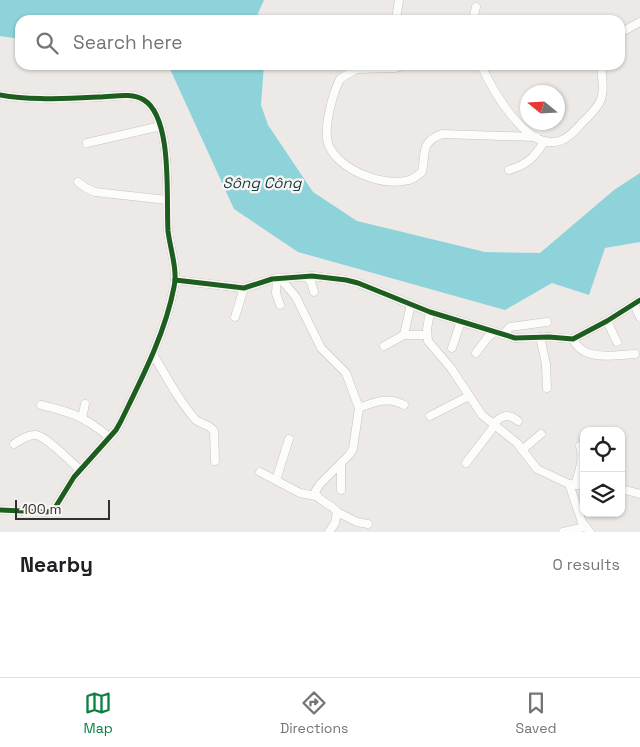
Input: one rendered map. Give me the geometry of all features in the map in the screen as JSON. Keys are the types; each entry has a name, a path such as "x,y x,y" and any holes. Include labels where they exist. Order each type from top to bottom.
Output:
{"street":[{"path":"397,15 399,0"},
{"path":"474,15 476,7"},
{"path":"625,30 640,22"},
{"path":"354,70 340,79 331,105 327,132 329,146 340,160 351,169 378,180 409,180 422,172 425,146 432,138 442,134 536,137"},
{"path":"483,70 494,92 520,125 536,137 554,142 568,137 597,108 604,89 602,70"},
{"path":"0,95 38,98 130,96 145,100 152,107 161,126 166,159 169,237 175,280 162,330 121,422 110,437 74,477 53,511 0,510"},
{"path":"87,143 161,126"},
{"path":"509,170 522,166 534,158 545,141"},
{"path":"78,182 96,192 167,200"},
{"path":"175,280 244,288 278,278 318,276 352,281 430,312 515,338 572,339 607,322 637,302 640,317"},
{"path":"307,277 311,282 314,292"},
{"path":"278,278 276,293 280,305"},
{"path":"278,278 296,296 321,348 346,373 359,408 353,448 350,455 320,484 317,488 316,496"},
{"path":"235,317 244,288"},
{"path":"404,335 410,308"},
{"path":"430,312 427,335 431,347 451,368 482,415 516,443 537,469 572,484 580,485"},
{"path":"452,348 461,321"},
{"path":"503,335 510,327 546,322"},
{"path":"607,322 617,342"},
{"path":"476,352 488,337 495,332"},
{"path":"384,346 404,335 427,335"},
{"path":"540,337 546,364 547,388"},
{"path":"572,339 576,347 592,355 635,354"},
{"path":"152,354 186,408 198,421 209,426 214,432 215,461"},
{"path":"430,416 469,396"},
{"path":"359,408 384,400 394,400 404,404"},
{"path":"82,418 85,404"},
{"path":"41,405 64,410 82,418 110,437"},
{"path":"466,463 502,416 513,417 518,421"},
{"path":"522,450 541,434"},
{"path":"14,444 30,435 37,435 57,449 80,470"},
{"path":"276,480 290,439"},
{"path":"341,464 341,490"},
{"path":"565,532 588,529 580,518 572,484 580,471"},
{"path":"260,472 300,493 316,496 338,512 357,522 368,524"},
{"path":"625,490 640,494"},
{"path":"329,532 335,523 338,512"}],"water":[{"path":"0,0 264,0 257,15 15,15 15,38 0,36"},
{"name":"Sông Công","path":"170,70 264,70 261,105 268,125 313,192 357,221 485,252 540,253 614,190 640,173 640,242 605,248 589,295 552,283 505,310 298,252 234,209"}],"cycle path":[{"path":"0,95 50,99 133,96 144,100 153,109 160,124 164,141 168,231 175,274 170,304 159,339 116,430 74,477 53,511 0,510"},
{"path":"175,280 244,288 272,279 312,276 346,280 430,312 515,338 549,337 573,339 607,321 640,300"}]}
